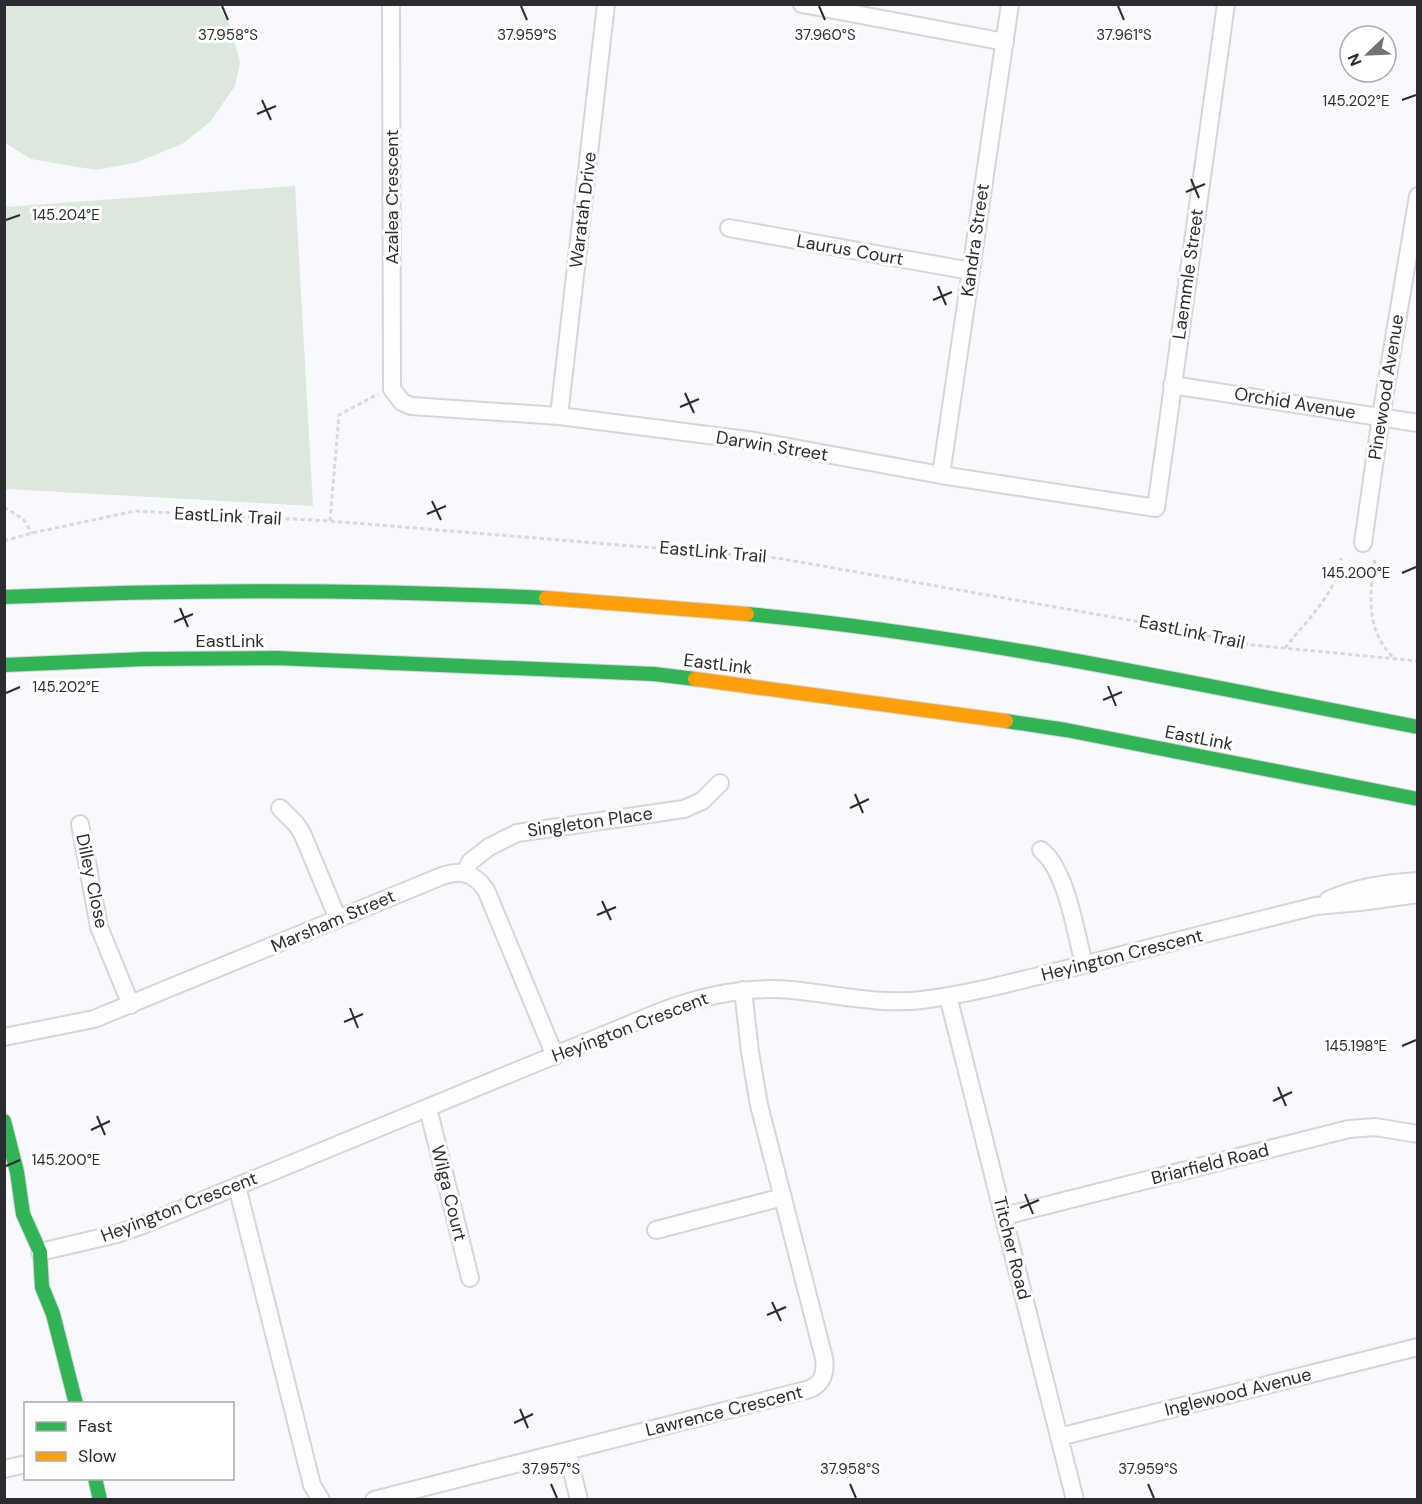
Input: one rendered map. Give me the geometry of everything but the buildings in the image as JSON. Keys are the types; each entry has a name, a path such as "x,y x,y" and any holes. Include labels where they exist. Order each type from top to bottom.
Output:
{"main road":[{"path":"4,597 157,591 343,590 499,595 688,608 869,628 1007,648 1418,727"},
{"name":"EastLink","path":"4,664 145,659 276,658 654,674 1066,730 1418,799"},
{"path":"4,1121 17,1173 23,1214 46,1251 42,1287 53,1314 75,1402"},
{"path":"95,1480 100,1500"}],"street":[{"name":"Azalea Crescent","path":"392,4 392,389"},
{"name":"Waratah Drive","path":"559,416 606,4"},
{"path":"802,4 1005,42"},
{"name":"Kandra Street","path":"941,475 1011,4"},
{"name":"Laemmle Street","path":"1156,508 1226,4"},
{"name":"Pinewood Avenue","path":"1363,543 1381,417 1418,196"},
{"name":"Laurus Court","path":"729,228 970,271"},
{"name":"Orchid Avenue","path":"1172,385 1418,423"},
{"name":"Darwin Street","path":"392,389 402,402 411,406 559,416 755,441 941,475 1156,508"},
{"name":"Singleton Place","path":"465,872 479,855 517,832 684,809 702,801 720,783"},
{"path":"280,808 302,833 338,919"},
{"name":"Dilley Close","path":"80,824 99,927 131,1005"},
{"path":"1041,850 1049,856 1059,871 1084,964"},
{"path":"465,872 480,881 486,890 555,1056"},
{"name":"Marsham Street","path":"4,1037 86,1022 442,876 465,872"},
{"name":"Heyington Crescent","path":"1316,906 1346,892 1370,886 1418,881"},
{"name":"Heyington Crescent","path":"46,1251 129,1230 680,1005 723,992 792,990 876,1002 899,1002 948,996 1316,906 1418,894"},
{"name":"Lawrence Crescent","path":"374,1500 810,1389 820,1383 825,1371 824,1358 759,1105 743,990"},
{"name":"Titcher Road","path":"948,996 1075,1500"},
{"name":"Wilga Court","path":"428,1108 470,1278"},
{"name":"Briarfield Road","path":"1004,1216 1349,1129 1375,1126 1418,1134"},
{"path":"237,1186 312,1485 321,1500"},
{"path":"656,1230 783,1197"},
{"name":"Inglewood Avenue","path":"1059,1437 1418,1347"},
{"path":"567,1451 579,1500"},
{"path":"4,1469 24,1464"}],"path":[{"path":"330,521 339,415 375,396"},
{"path":"4,507 23,519 32,532"},
{"name":"EastLink Trail","path":"4,541 32,532 135,511 330,521 777,558 1136,621 1252,645 1418,661"},
{"path":"1285,648 1330,591 1340,572 1341,558"},
{"path":"1375,560 1369,600 1377,634 1383,648 1393,657"}],"shaded area":[{"path":"5,4 218,5 229,24 240,62 235,86 210,122 182,144 135,163 96,170 31,159 5,143"},
{"path":"295,186 313,506 5,489 5,207"}],"traffic: fast":[{"path":"4,597 275,591 546,598"},
{"path":"747,614 916,634 1084,662 1418,727"},
{"path":"4,665 145,659 276,658 654,674 695,679"},
{"path":"1006,721 1066,730 1418,799"},
{"path":"4,1121 17,1172 23,1214 40,1252 42,1287 53,1314 75,1402"},
{"path":"95,1480 100,1500"}],"traffic: slow":[{"path":"546,598 747,614"},
{"path":"695,679 1006,721"}]}
